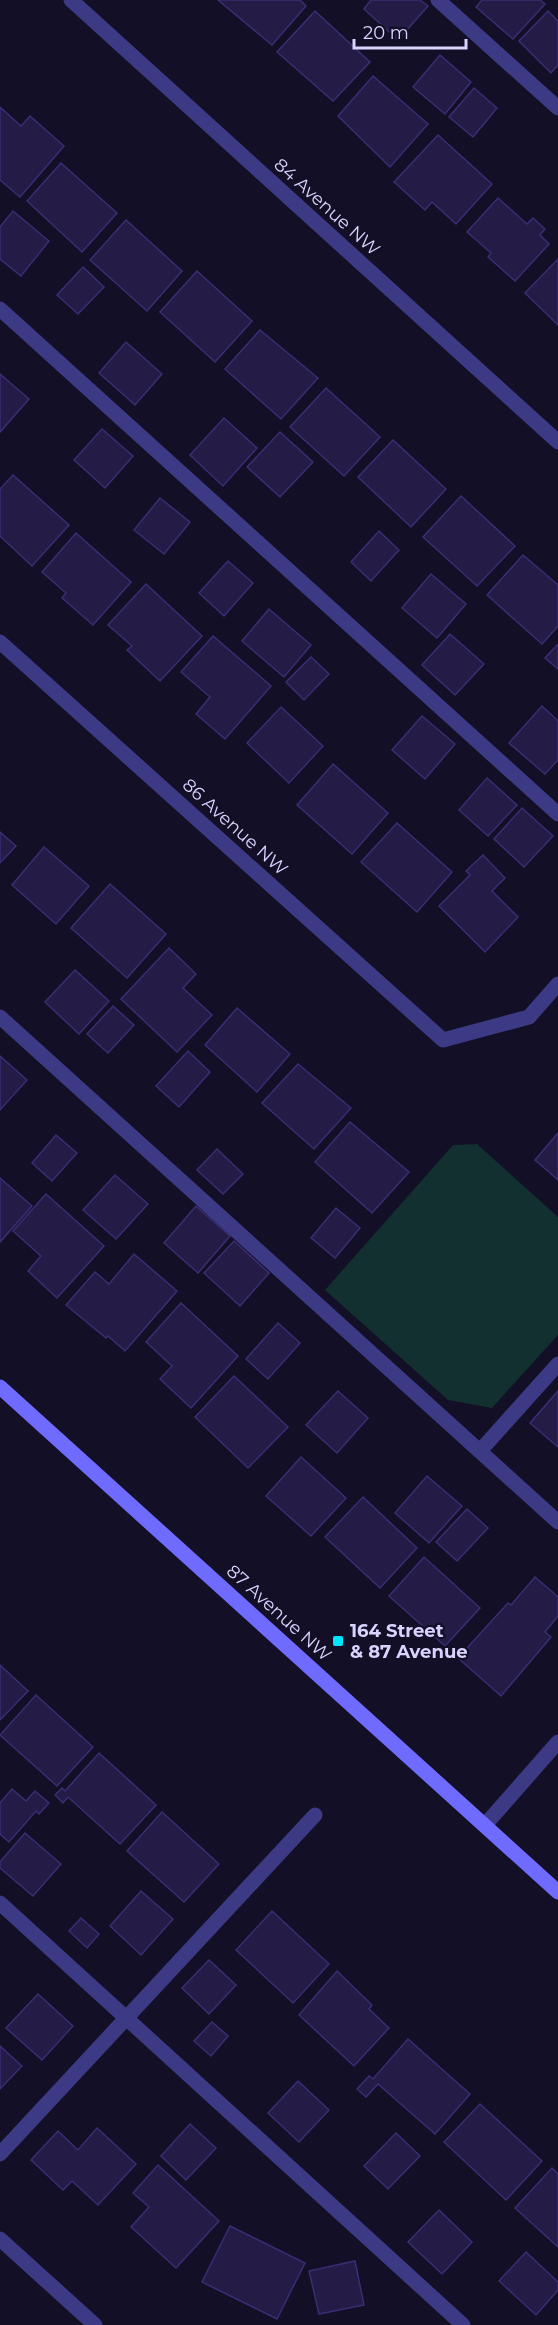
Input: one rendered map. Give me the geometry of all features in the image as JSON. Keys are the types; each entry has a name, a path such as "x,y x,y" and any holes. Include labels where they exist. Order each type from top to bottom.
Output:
{"main road":[{"name":"87 Avenue NW","path":"0,1387 558,1892"}],"street":[{"name":"84 Avenue NW","path":"71,0 558,442"},
{"path":"438,0 558,108"},
{"path":"0,309 558,814"},
{"name":"86 Avenue NW","path":"0,642 443,1040 529,1017 558,984"},
{"path":"0,1017 558,1522"},
{"path":"480,1451 558,1364"},
{"path":"485,1825 558,1742"},
{"path":"0,2154 315,1815"},
{"path":"0,1903 463,2325"},
{"path":"0,2239 95,2325"}],"green space":[{"path":"477,1144 558,1217 558,1335 492,1408 448,1400 325,1290 453,1145"}],"building":[{"path":"218,0 300,0 306,6 272,45"},
{"path":"371,0 420,0 428,6 398,40 364,9"},
{"path":"482,0 540,0 545,4 513,39 476,7"},
{"path":"315,11 370,62 333,101 277,52"},
{"path":"548,11 558,21 558,65 551,73 519,41"},
{"path":"440,55 471,82 445,114 413,87"},
{"path":"373,76 428,124 390,167 338,116"},
{"path":"474,88 497,108 473,137 449,117"},
{"path":"0,107 21,126 30,116 64,146 20,197 0,180"},
{"path":"438,135 492,184 456,224 432,202 425,210 394,182"},
{"path":"61,163 117,213 82,252 27,201"},
{"path":"498,198 527,224 533,218 545,229 540,235 549,244 515,281 488,257 491,253 467,232"},
{"path":"13,211 49,241 21,276 0,259 0,227"},
{"path":"126,220 182,271 147,311 90,260"},
{"path":"558,259 558,325 525,293"},
{"path":"83,267 104,287 78,314 57,295"},
{"path":"197,271 252,321 215,362 160,312"},
{"path":"260,330 318,378 281,419 225,369"},
{"path":"126,342 162,374 135,405 99,373"},
{"path":"0,374 29,399 0,432"},
{"path":"326,388 380,437 344,476 290,427"},
{"path":"224,418 257,448 223,486 190,455"},
{"path":"102,429 133,456 105,488 74,460"},
{"path":"280,432 313,462 280,497 247,467"},
{"path":"393,440 446,489 411,527 358,477"},
{"path":"13,475 69,525 32,566 0,536 0,489"},
{"path":"461,496 515,546 477,586 423,537"},
{"path":"160,498 190,522 164,554 134,530"},
{"path":"379,531 399,550 371,581 351,562"},
{"path":"76,533 131,582 93,625 62,598 66,593 42,572"},
{"path":"523,555 558,585 558,626 542,644 487,595"},
{"path":"228,561 253,583 224,616 199,593"},
{"path":"431,574 466,604 437,638 402,608"},
{"path":"146,584 202,636 160,681 127,650 132,646 108,625"},
{"path":"269,609 311,645 284,677 242,641"},
{"path":"450,634 484,664 455,695 422,665"},
{"path":"213,636 271,686 225,739 196,714 210,697 181,672"},
{"path":"558,644 558,669 545,658"},
{"path":"311,657 329,674 304,700 286,682"},
{"path":"542,706 558,721 558,760 545,774 509,743"},
{"path":"281,707 323,746 289,783 247,743"},
{"path":"422,716 455,744 425,779 392,750"},
{"path":"333,764 388,813 352,854 297,805"},
{"path":"487,778 517,805 488,836 459,810"},
{"path":"522,808 553,836 524,867 494,839"},
{"path":"397,823 452,872 417,912 361,862"},
{"path":"0,832 16,846 0,863"},
{"path":"44,847 89,886 56,924 12,885"},
{"path":"483,855 505,878 492,891 518,917 485,952 439,906 470,875 466,871"},
{"path":"110,884 166,934 127,978 71,928"},
{"path":"169,948 196,974 183,988 212,1015 177,1052 121,999"},
{"path":"75,970 109,1001 79,1034 45,1002"},
{"path":"113,1006 134,1025 108,1053 87,1034"},
{"path":"237,1008 290,1054 257,1092 205,1045"},
{"path":"188,1051 210,1072 179,1107 156,1086"},
{"path":"0,1056 27,1080 0,1110"},
{"path":"298,1064 351,1108 314,1149 262,1103"},
{"path":"350,1122 409,1172 372,1213 315,1162"},
{"path":"558,1133 558,1180 535,1160"},
{"path":"56,1135 77,1153 52,1181 32,1163"},
{"path":"217,1149 243,1174 223,1194 197,1170"},
{"path":"115,1175 148,1204 116,1239 83,1210"},
{"path":"0,1178 32,1206 0,1242"},
{"path":"46,1194 104,1246 57,1298 28,1271 41,1256 13,1231"},
{"path":"196,1206 230,1236 198,1273 164,1243"},
{"path":"336,1208 360,1228 335,1258 311,1238"},
{"path":"234,1241 269,1273 240,1306 204,1273"},
{"path":"134,1254 177,1291 125,1351 66,1305 95,1272 109,1284"},
{"path":"181,1303 238,1356 191,1408 160,1379 172,1366 146,1342"},
{"path":"278,1323 300,1343 268,1379 246,1359"},
{"path":"234,1376 288,1427 248,1468 195,1417"},
{"path":"338,1391 368,1418 337,1453 306,1425"},
{"path":"558,1391 558,1447 530,1423"},
{"path":"301,1457 346,1498 311,1536 266,1496"},
{"path":"427,1476 462,1506 429,1543 395,1513"},
{"path":"363,1497 417,1548 380,1588 325,1537"},
{"path":"467,1509 488,1528 457,1561 436,1542"},
{"path":"424,1557 480,1608 445,1646 389,1596"},
{"path":"535,1577 558,1597 558,1616 545,1632 551,1637 501,1696 458,1658 508,1603 511,1605"},
{"path":"0,1665 28,1691 0,1720"},
{"path":"36,1695 93,1747 57,1786 0,1735"},
{"path":"99,1753 156,1805 120,1844 68,1797 63,1803 55,1795 62,1788 65,1791"},
{"path":"12,1789 26,1801 35,1791 49,1803 39,1814 36,1811 9,1842 0,1834 0,1803"},
{"path":"162,1812 219,1864 184,1902 127,1851"},
{"path":"25,1833 61,1864 33,1896 0,1868 0,1862"},
{"path":"141,1891 173,1919 141,1955 110,1926"},
{"path":"272,1911 329,1964 293,2003 236,1950"},
{"path":"81,1918 99,1934 87,1948 69,1931"},
{"path":"209,1960 236,1985 209,2014 182,1988"},
{"path":"337,1971 372,2005 369,2009 389,2028 354,2066 299,2015"},
{"path":"38,1994 73,2026 42,2060 6,2028"},
{"path":"212,2022 228,2036 211,2056 194,2041"},
{"path":"408,2039 470,2094 435,2134 378,2084 366,2097 357,2089 369,2076 373,2079"},
{"path":"0,2046 22,2066 0,2089"},
{"path":"298,2081 329,2110 299,2142 268,2113"},
{"path":"480,2104 542,2161 506,2200 444,2142"},
{"path":"190,2124 216,2148 186,2180 161,2156"},
{"path":"97,2128 136,2164 98,2205 72,2181 63,2190 31,2160 58,2131 78,2150"},
{"path":"396,2133 420,2156 388,2189 364,2166"},
{"path":"158,2165 219,2221 176,2268 131,2227 149,2207 133,2193"},
{"path":"552,2168 558,2174 558,2247 515,2208"},
{"path":"439,2210 472,2242 442,2274 408,2242"},
{"path":"230,2226 305,2263 277,2319 202,2282"},
{"path":"526,2252 558,2282 558,2290 536,2315 499,2281"},
{"path":"355,2261 364,2305 319,2314 309,2271"}],"place":[{"name":"164 Street & 87 Avenue","path":"338,1641"}]}
